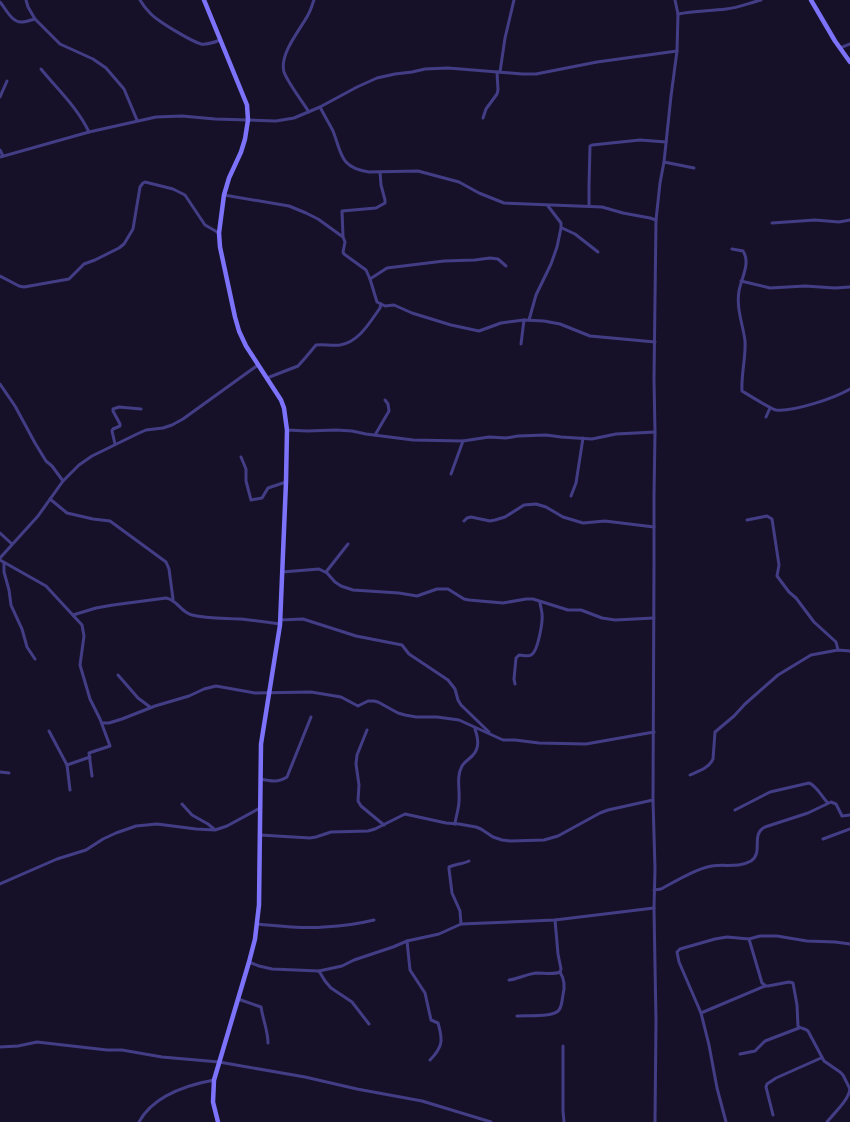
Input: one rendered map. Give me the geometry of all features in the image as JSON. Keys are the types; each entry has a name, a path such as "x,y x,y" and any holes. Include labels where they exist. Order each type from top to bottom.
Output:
{"main road":[{"path":"204,0 247,105 248,120 241,152 229,178 224,195 219,233 220,247 239,330 246,346 281,400 286,416 287,430 280,622 260,744 259,906 249,962 214,1080 214,1102 218,1122"},
{"path":"811,0 850,62"}],"street":[{"path":"26,0 35,19 60,44 94,59 106,68 124,89 137,120"},
{"path":"140,0 152,15 180,34 200,44 220,40"},
{"path":"309,112 285,74 283,64 284,58 308,15 314,0"},
{"path":"484,118 486,109 497,94 505,38 514,0"},
{"path":"655,1122 656,1021 653,800 656,220 677,51 678,14 676,0"},
{"path":"678,14 725,9 761,0"},
{"path":"0,2 16,22 21,23 35,19"},
{"path":"840,48 850,44"},
{"path":"0,150 2,156 156,116 276,121 294,118 377,78 425,69 448,68 536,74 597,62 677,51"},
{"path":"42,69 74,107 89,132"},
{"path":"0,98 7,81"},
{"path":"320,107 332,129 344,161 362,171 418,171 459,182 479,193 504,203 602,207 656,220"},
{"path":"589,206 590,146 640,140 666,142"},
{"path":"664,162 694,168"},
{"path":"380,172 384,203 376,208 342,211 343,237 345,242 343,252 366,270 377,302 385,306 394,305 426,318 475,331 501,323 529,320 560,324 590,336 655,342"},
{"path":"0,276 24,287 69,279 84,264 119,248 124,244 133,229 140,187 145,182 173,189 185,195 205,225 219,233"},
{"path":"224,195 289,206 318,219 343,237"},
{"path":"529,320 536,296 557,247 561,228 561,223 548,206"},
{"path":"772,223 815,220 839,222 850,220"},
{"path":"561,228 575,234 598,252"},
{"path":"732,249 743,251 746,260 738,301 745,342 742,391 770,408 777,410 796,409 850,389"},
{"path":"370,279 387,268 444,261 490,258 498,260 506,266"},
{"path":"741,281 770,288 805,286 850,287"},
{"path":"267,378 298,366 316,344 339,345 354,340 380,308 381,304"},
{"path":"521,344 524,320"},
{"path":"92,776 89,753 110,746 86,688 80,665 84,642 82,625 46,586 0,559 38,516 63,481 79,465 92,456 146,430 163,428 177,422 258,364"},
{"path":"0,384 46,461 63,481"},
{"path":"375,435 389,411 385,400"},
{"path":"766,417 770,408"},
{"path":"115,444 112,431 120,426 120,424 113,409 141,409"},
{"path":"287,430 352,431 412,440 462,441 489,437 506,438 546,435 592,439 616,434 655,432"},
{"path":"571,496 576,483 583,438"},
{"path":"451,474 462,441"},
{"path":"240,457 245,466 246,481 251,500 262,498 268,488 286,482"},
{"path":"50,499 67,513 110,522 166,562 169,569 173,600 185,612 196,616 260,621 280,622 303,619 356,636 402,646 409,654 448,680 455,689 461,705 490,733"},
{"path":"464,521 471,517 495,520 505,517 524,505 536,504 546,507 563,517 583,523 605,521 654,528"},
{"path":"747,520 767,516 772,518 779,565 777,576 809,617 836,642 838,650"},
{"path":"0,533 12,544"},
{"path":"326,572 348,544"},
{"path":"4,563 11,605 28,647 35,659"},
{"path":"282,572 319,568 341,586 353,590 418,596 443,588 452,591 464,599 470,600 503,603 533,599 568,610 581,610 602,618 615,620 654,618"},
{"path":"73,615 113,605 162,599 173,600"},
{"path":"515,684 516,658 519,655 532,655 535,650 542,623 540,601"},
{"path":"690,775 706,768 712,762 714,736 718,729 778,675 810,655 838,650 850,651"},
{"path":"118,675 138,698 151,707"},
{"path":"102,723 122,719 204,689 221,687 255,693 311,692 341,696 358,706 374,701 405,715 459,720 503,740 578,744 596,743 654,732"},
{"path":"260,779 279,781 287,777 311,717"},
{"path":"455,824 459,803 459,775 462,766 473,756 478,743 475,728"},
{"path":"49,730 67,765 70,790"},
{"path":"367,730 357,755 358,801 361,806 384,825"},
{"path":"67,765 90,757"},
{"path":"0,772 9,773"},
{"path":"735,810 770,792 809,782 828,803"},
{"path":"260,835 310,838 331,832 368,831 405,814 476,827 493,837 511,842 544,840 558,836 608,810 653,800"},
{"path":"654,890 661,889 705,868 718,865 736,865 750,861 754,858 757,834 761,829 808,813 828,803 836,804 843,816 850,816"},
{"path":"182,804 192,815 215,830"},
{"path":"0,884 57,858 86,850 103,839 136,826 157,824 215,830 260,808"},
{"path":"823,839 850,829"},
{"path":"462,924 460,911 452,893 448,869 451,866 469,861"},
{"path":"249,962 272,969 319,970 342,966 407,941 439,934 462,924 554,920 654,908"},
{"path":"257,924 324,928 374,920"},
{"path":"517,1016 551,1015 558,1011 561,1006 564,981 560,972 554,920"},
{"path":"726,1122 701,1013 679,962 677,952 680,949 727,937 749,939 760,936 777,936 807,941 850,944"},
{"path":"749,939 762,983 766,986"},
{"path":"407,941 410,970 426,995 431,1020 438,1023 441,1031 442,1041 438,1051 430,1060"},
{"path":"319,970 331,988 352,1002 369,1024"},
{"path":"509,980 530,974 556,974 560,972"},
{"path":"701,1013 766,986 790,982 793,983 799,1028"},
{"path":"238,999 261,1008 267,1030 268,1043"},
{"path":"740,1054 755,1051 765,1041 799,1028 805,1028 821,1058 826,1064 840,1072 850,1089 850,1093 827,1122"},
{"path":"0,1047 37,1042 219,1062 306,1077 422,1101 491,1122"},
{"path":"563,1046 564,1122"},
{"path":"773,1115 766,1087 767,1084 776,1078 821,1058"},
{"path":"139,1122 144,1114 166,1096 194,1084 214,1080"}]}
